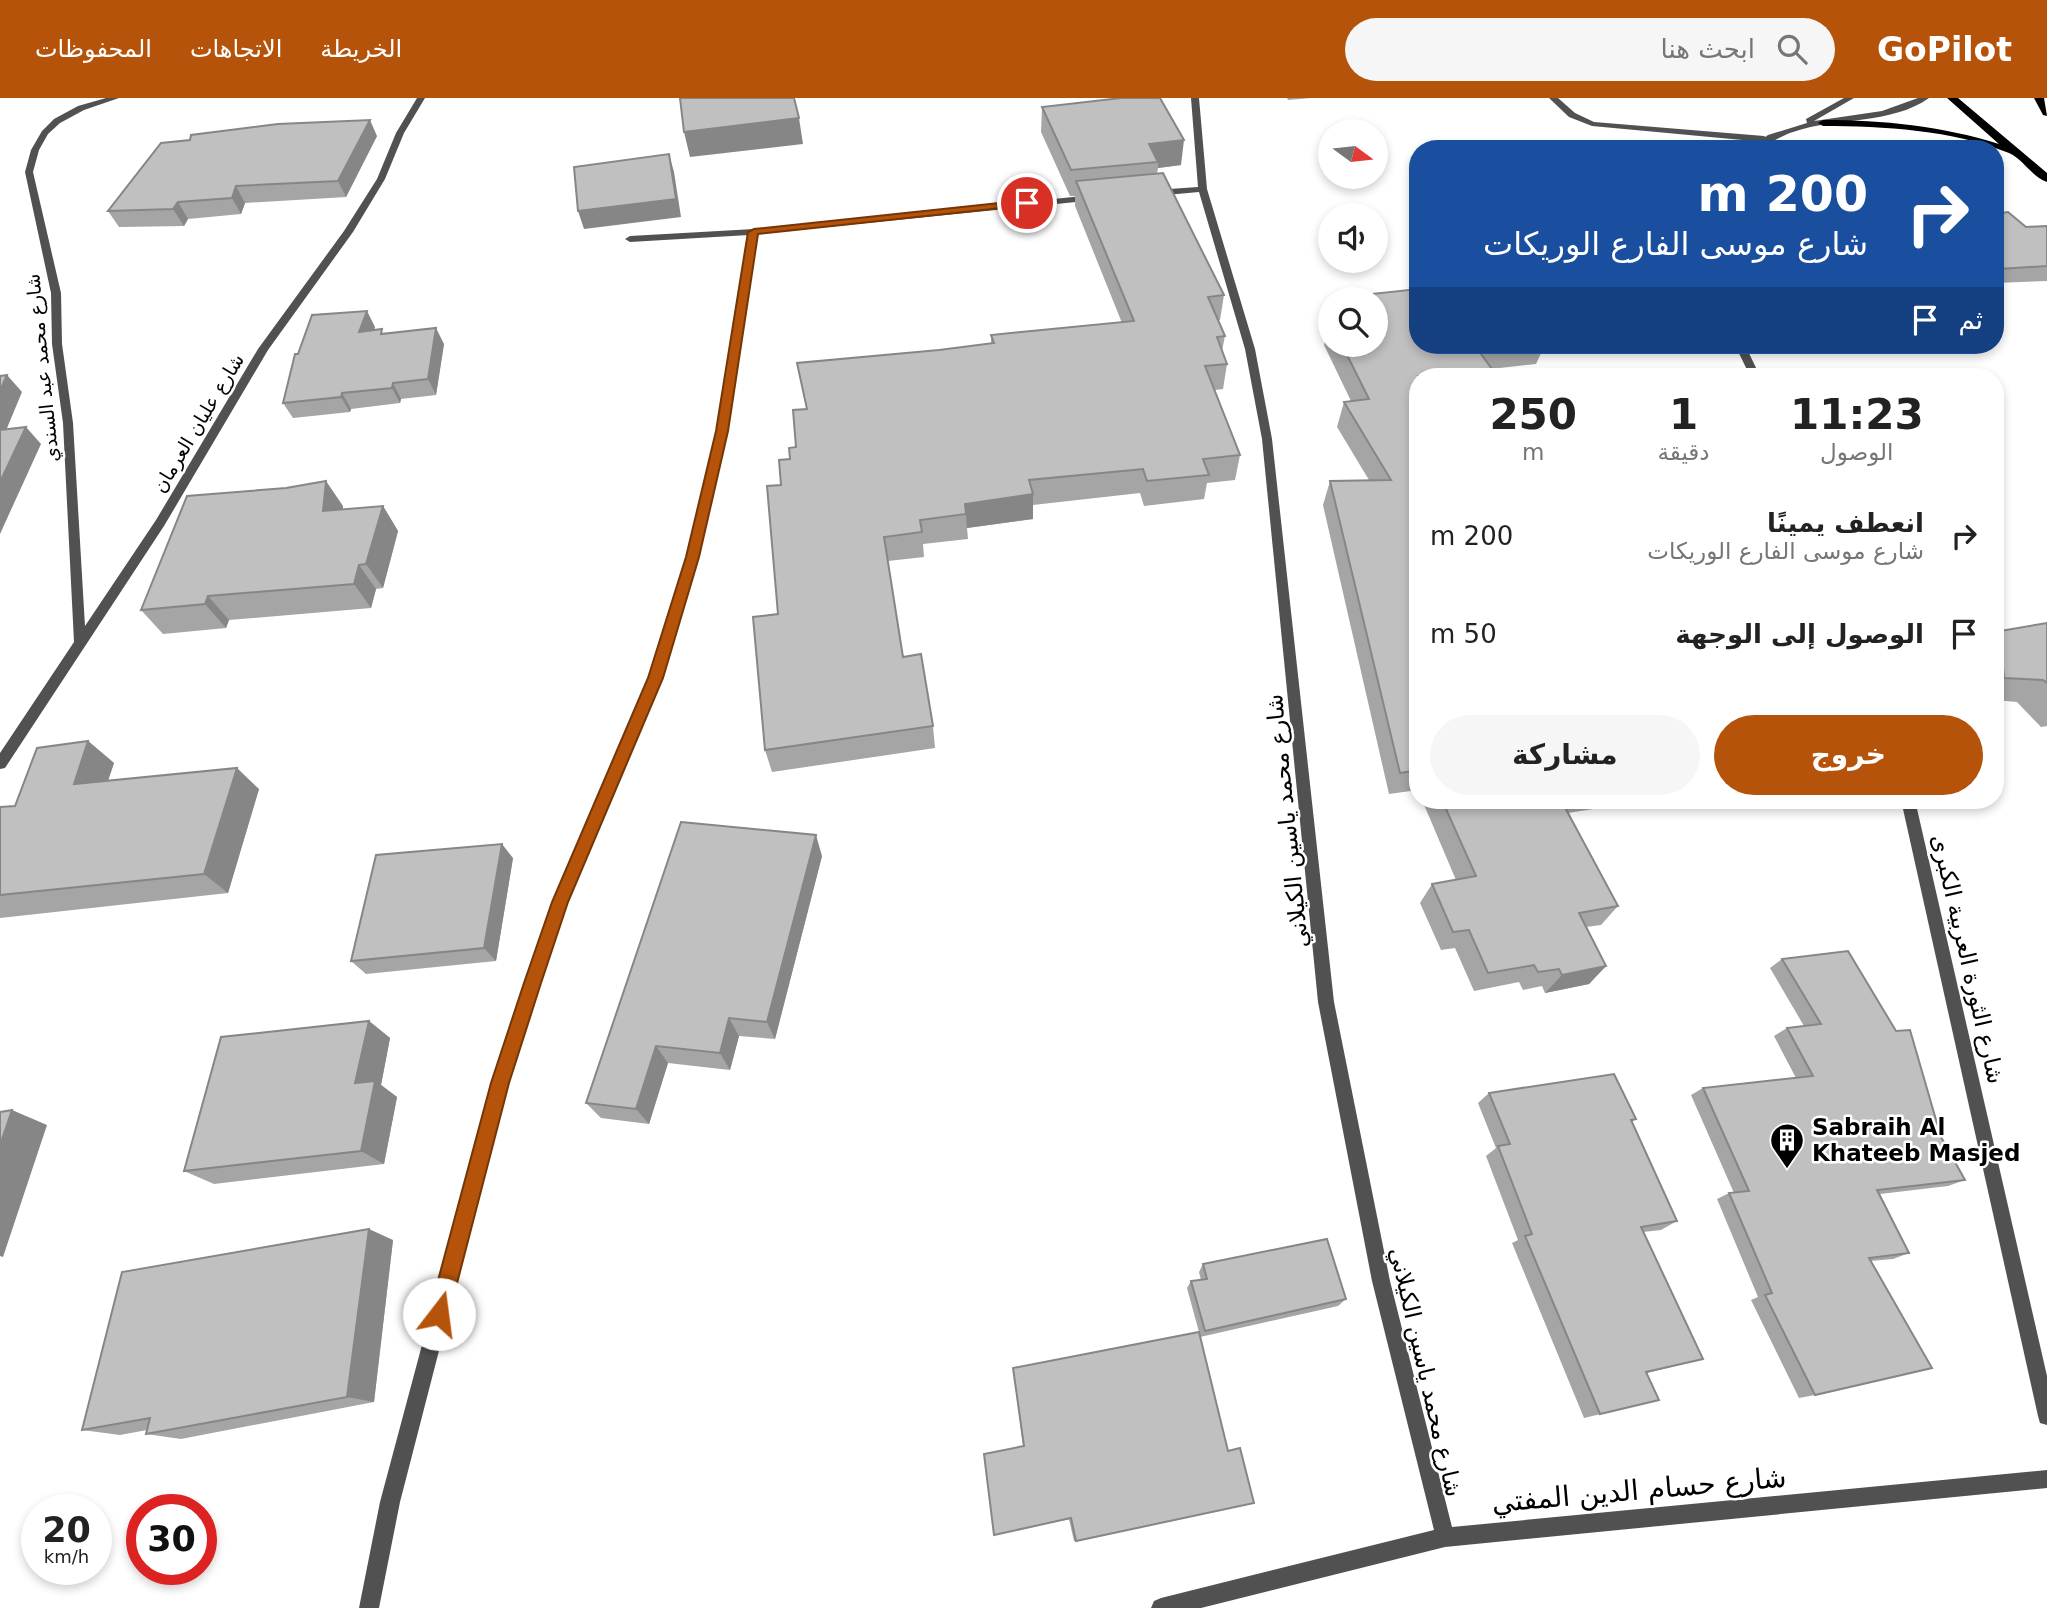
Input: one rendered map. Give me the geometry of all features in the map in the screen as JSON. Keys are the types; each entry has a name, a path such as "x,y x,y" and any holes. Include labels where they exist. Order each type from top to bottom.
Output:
{"main road":[{"path":"1952,98 2000,140"},
{"path":"2039,98 2047,113"},
{"path":"1823,123 1882,124 1920,129 1966,140"},
{"path":"2004,144 2047,179"},
{"path":"2004,149 2012,151"}],"street":[{"name":"شارع محمد عبد السندي","path":"80,642 68,423 57,344 56,293 29,172 35,150 45,133 57,121 81,108 114,98"},
{"name":"شارع عليان العرمان","path":"0,764 160,523 263,349 348,232 381,179 400,133 421,98"},
{"name":"شارع محمد ياسين الكيلاني","path":"1195,98 1203,189 1250,349 1267,439 1326,1002 1381,1281 1444,1537"},
{"path":"1553,98 1572,115 1592,124 1764,139 1799,127 1889,110 1925,98"},
{"path":"1799,127 1850,98"},
{"path":"1149,193 1203,189"},
{"path":"630,239 754,232 1110,197"},
{"path":"369,1608 390,1502 500,1083 560,902 656,678 692,557 722,431 754,232"},
{"name":"شارع الثورة العربية الكبرى","path":"1910,809 2047,1416"},
{"name":"شارع حسام الدين المفتي","path":"1161,1608 1444,1537 2047,1479"}],"building":[{"path":"680,98 794,98 799,118 684,132"},
{"path":"1121,98 1160,98 1184,140 1149,144 1158,162 1071,170 1042,107"},
{"path":"370,120 338,181 236,186 232,198 178,202 173,209 108,211 161,143 190,140 191,135 278,124"},
{"path":"669,154 676,199 578,211 574,167"},
{"path":"1163,173 1224,295 1208,297 1225,336 1217,337 1227,364 1205,366 1240,455 1203,459 1209,475 1147,481 1143,469 1029,480 1033,494 965,504 966,514 920,520 922,532 884,537 903,657 921,654 933,726 765,750 753,617 778,614 767,486 781,485 779,460 790,459 789,448 796,447 793,410 807,409 797,363 939,350 994,343 991,335 1134,321 1076,181"},
{"path":"2008,212 2026,227 2047,226 2047,266 2004,269 2004,213"},
{"path":"1409,290 1409,354 1481,354 1491,368 1409,368 1409,772 1400,773 1330,481 1391,480 1344,402 1369,399 1348,357 1388,357 1388,292"},
{"path":"367,311 359,332 382,329 381,334 436,328 428,379 393,383 392,388 342,393 341,397 283,403 295,354 298,354 312,315"},
{"path":"7,375 0,391 0,376"},
{"path":"26,427 0,482 0,430"},
{"path":"326,481 323,511 383,506 366,564 359,565 354,584 208,596 205,604 141,610 187,496 286,488"},
{"path":"2047,623 2047,683 2043,680 2004,678 2004,630"},
{"path":"88,741 74,784 237,768 204,874 0,895 0,807 15,806 37,748"},
{"path":"1446,809 1566,809 1618,906 1579,913 1606,966 1562,975 1559,969 1538,972 1534,965 1488,973 1469,930 1453,932 1432,884 1476,876"},
{"path":"681,822 816,835 767,1022 729,1018 720,1053 656,1046 636,1109 586,1103"},
{"path":"502,844 484,948 351,961 376,855"},
{"path":"1848,951 1896,1031 1910,1030 1941,1137 1965,1180 1877,1190 1909,1253 1869,1258 1932,1368 1815,1395 1765,1295 1772,1293 1729,1193 1749,1191 1703,1088 1813,1076 1787,1028 1821,1024 1782,959"},
{"path":"369,1021 355,1083 375,1081 361,1151 184,1171 221,1037"},
{"path":"1614,1074 1636,1119 1631,1120 1677,1221 1641,1227 1703,1359 1646,1372 1659,1400 1600,1414 1525,1236 1532,1234 1498,1146 1510,1144 1489,1093"},
{"path":"12,1110 0,1145 0,1112"},
{"path":"369,1229 347,1397 146,1434 150,1418 82,1430 122,1272"},
{"path":"1327,1239 1346,1299 1205,1331 1191,1281 1207,1279 1203,1264"},
{"path":"1199,1332 1228,1451 1240,1448 1254,1503 1076,1541 1071,1518 994,1535 984,1454 1024,1446 1013,1368"}],"place":[{"name":"Sabraih Al Khateeb Masjed","path":"1787,1170"}],"route":[{"path":"439,1314 500,1083 532,983 560,902 656,678 692,557 722,431 754,232 1027,203"}]}
